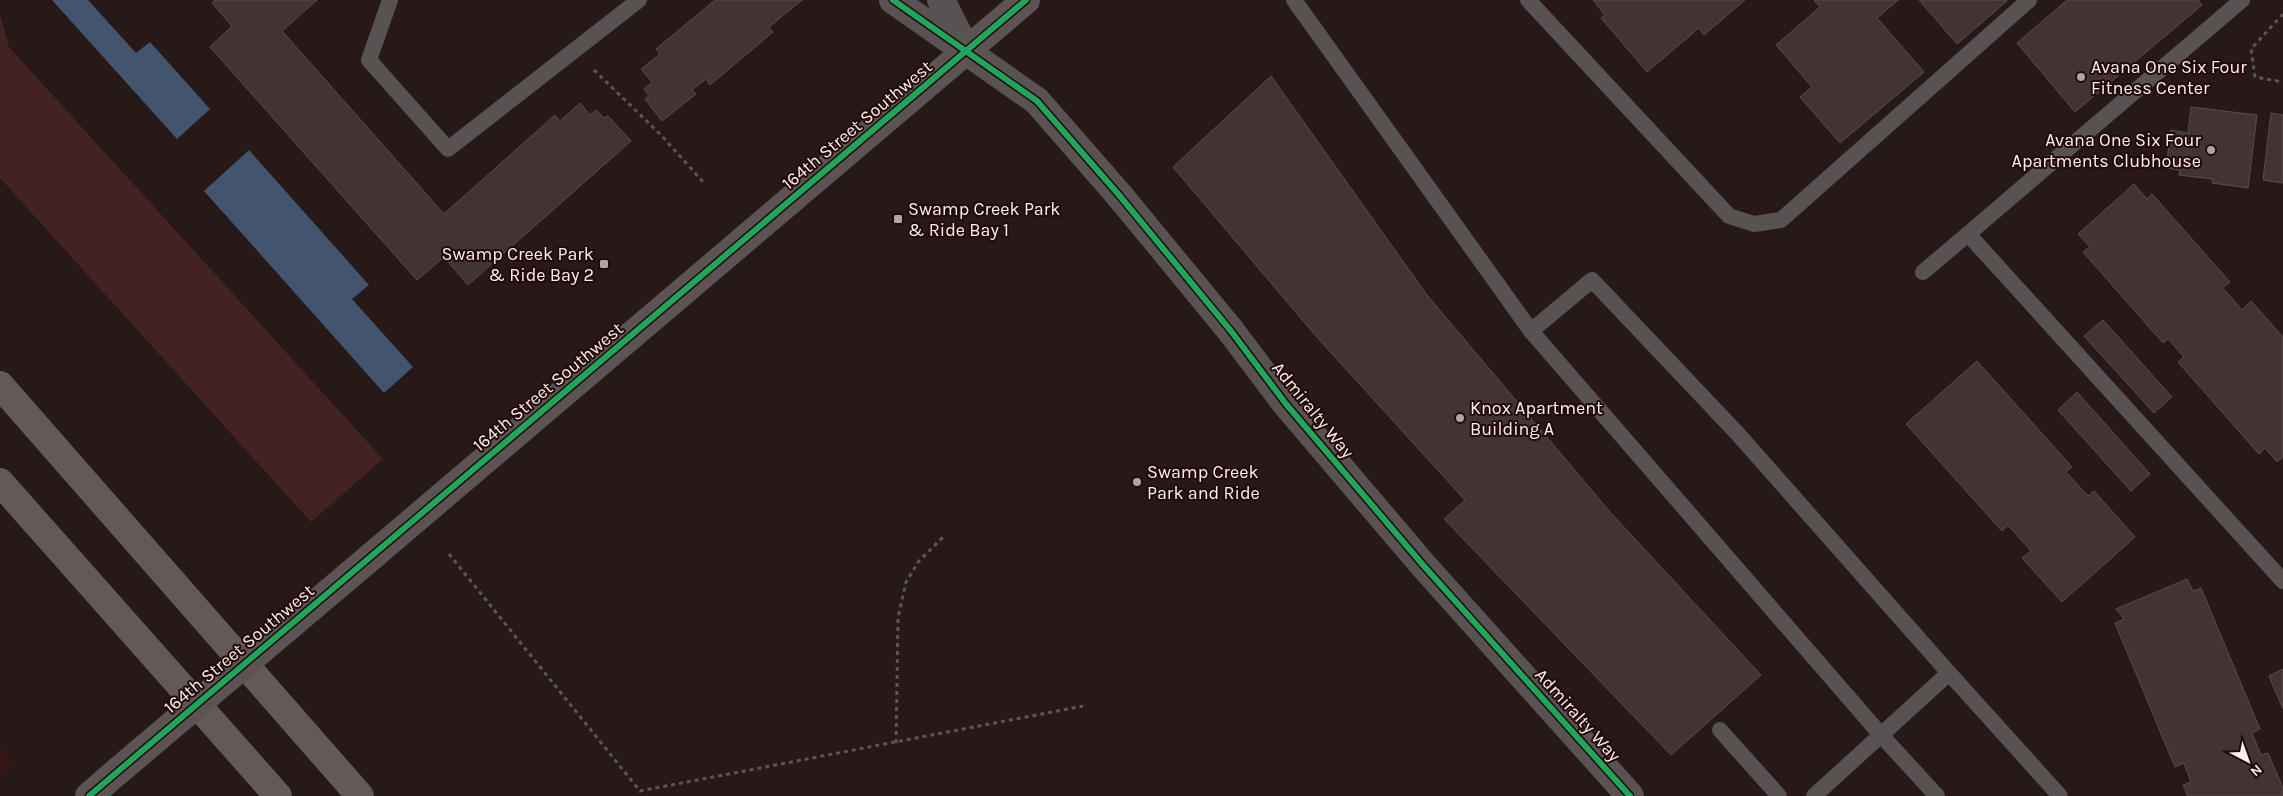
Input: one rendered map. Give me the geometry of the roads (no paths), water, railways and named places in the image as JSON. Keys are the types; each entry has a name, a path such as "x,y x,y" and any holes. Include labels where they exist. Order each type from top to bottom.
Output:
{"highway":[{"path":"0,385 360,796"},
{"path":"0,482 278,796"}],"main road":[{"name":"164th Street Southwest","path":"89,796 1026,0"}],"street":[{"name":"Admiralty Way","path":"893,0 967,50 1043,108 1144,225 1231,331 1310,433 1423,565 1630,796"},
{"path":"942,0 967,50"}],"lane":[{"path":"390,0 369,60 448,148 639,0"},
{"path":"1294,0 1531,331 1881,735 1937,796"},
{"path":"1528,0 1729,216 1754,224 1781,220 2029,0"},
{"path":"1923,272 2242,0"},
{"path":"1968,234 2283,582"},
{"path":"1531,331 1592,280 1737,433 2060,796"},
{"path":"1814,796 1949,673"},
{"path":"1720,730 1779,796"}],"water":[{"path":"52,0 88,0 136,53 150,42 210,109 177,139"},
{"path":"249,150 369,285 352,299 413,367 384,393 204,191"}],"place":[{"name":"Avana One Six Four Fitness Center","path":"2081,77"},
{"name":"Avana One Six Four Apartments Clubhouse","path":"2211,150"},
{"name":"Swamp Creek Park & Ride Bay 1","path":"898,219"},
{"name":"Swamp Creek Park & Ride Bay 2","path":"604,264"},
{"name":"Knox Apartment Building A","path":"1460,418"},
{"name":"Swamp Creek Park and Ride","path":"1137,482"}]}
